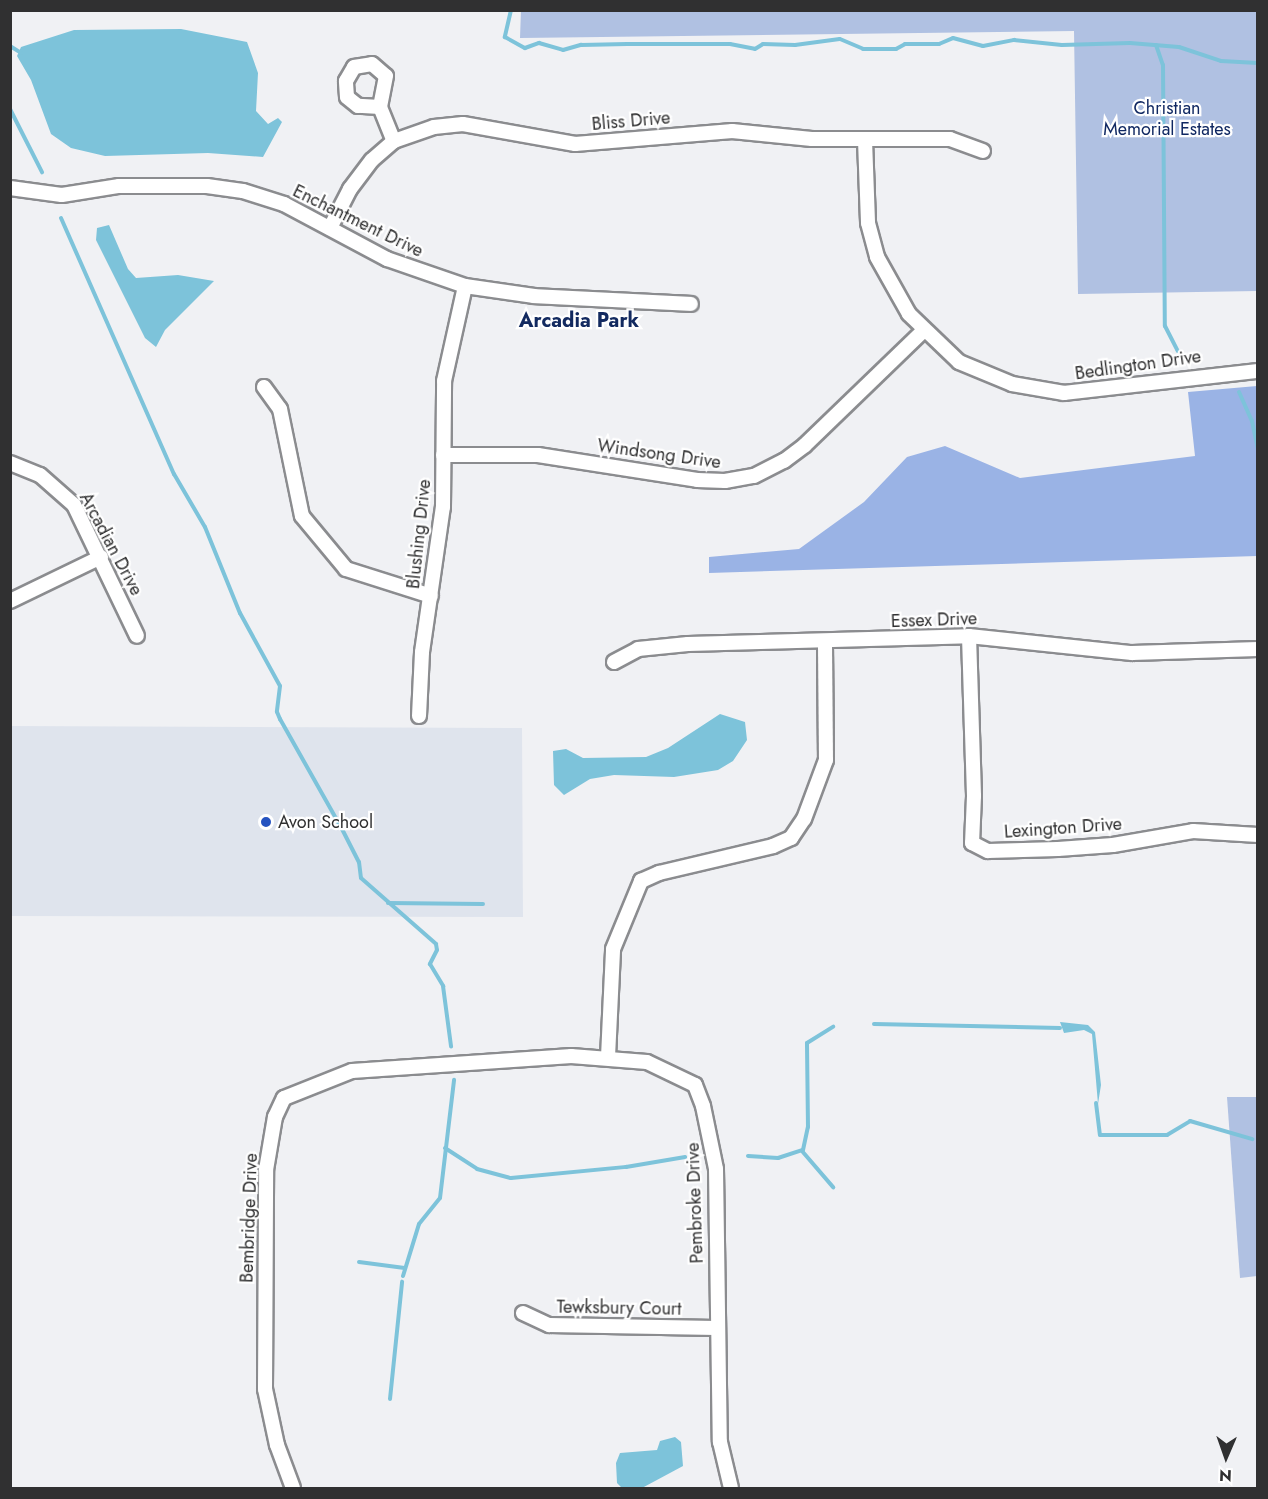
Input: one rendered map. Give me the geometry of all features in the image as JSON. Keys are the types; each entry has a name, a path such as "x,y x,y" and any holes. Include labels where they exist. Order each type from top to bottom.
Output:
{"street":[{"path":"380,107 394,141"},
{"name":"Bliss Drive","path":"330,228 350,189 372,160 394,141 434,128 463,124 575,144 732,131 812,139 950,139 983,151"},
{"name":"Bedlington Drive","path":"865,140 868,222 877,257 899,301 923,331 959,362 982,374 1012,384 1064,393 1257,371"},
{"name":"Enchantment Drive","path":"10,188 62,195 119,186 207,186 243,191 284,204 387,259 465,286 534,296 691,304"},
{"name":"Blushing Drive","path":"419,716 443,507 444,381 465,286"},
{"name":"Windsong Drive","path":"443,455 538,455 697,480 725,481 754,476 784,462 805,445 923,331"},
{"path":"264,387 280,409 302,516 346,569 431,596"},
{"name":"Arcadian Drive","path":"10,463 40,474 69,499 101,557 137,636"},
{"path":"10,601 101,557"},
{"name":"Essex Drive","path":"614,662 638,649 969,636 1132,653 1257,649"},
{"name":"Lexington Drive","path":"969,636 974,796 972,843 988,851 1113,845 1193,831 1257,835"},
{"path":"608,1057 613,949 641,881 659,873 773,846 791,838 804,819 826,760 825,641"},
{"name":"Bembridge Drive","path":"293,1488 277,1445 265,1389 266,1170 275,1117 284,1098 352,1071 515,1057 608,1057"},
{"name":"Pembroke Drive","path":"608,1057 647,1062 676,1074 694,1085 703,1106 716,1169 716,1328 720,1442 731,1488"},
{"name":"Tewksbury Court","path":"523,1313 549,1325 716,1328"}],"shaded area":[{"path":"181,29 247,42 258,73 256,111 268,124 278,118 282,122 263,157 208,153 105,156 71,148 51,134 31,80 17,56 21,47 74,30"},
{"path":"109,225 128,269 136,278 178,275 214,281 165,330 156,347 145,338 96,240 97,228"},
{"path":"1257,386 1257,556 709,573 709,557 799,549 864,502 907,457 945,446 1020,478 1195,456 1188,392"},
{"path":"720,714 745,722 747,740 733,761 718,770 674,777 614,775 590,779 564,795 554,785 553,751 566,749 583,758 646,757 668,748"},
{"name":"Avon School","path":"11,726 522,728 523,917 11,916"},
{"path":"1060,1022 1088,1025 1095,1032 1101,1085 1098,1104 1092,1034 1084,1030 1064,1033"},
{"path":"675,1437 681,1442 683,1466 642,1488 622,1488 617,1483 616,1463 620,1453 657,1450 660,1441"}],"green space":[{"name":"Christian Memorial Estates","path":"521,10 1257,11 1257,291 1078,294 1074,31 520,38"},
{"path":"1227,1097 1257,1097 1257,1276 1240,1278"}],"waterway":[{"path":"511,10 505,37 525,48 539,43 563,50 581,45 627,44 730,44 755,49 763,44 795,45 840,39 863,49 896,49 905,44 939,44 953,38 983,46 1014,40 1062,45 1130,43 1179,47 1221,61 1258,63"},
{"path":"1156,45 1163,65 1165,326 1178,351"},
{"path":"10,46 21,53"},
{"path":"10,109 42,172"},
{"path":"61,218 174,474 205,527 240,613 280,686 277,712 280,719 359,862 361,878 436,944 437,950 430,964 443,986 451,1046"},
{"path":"1239,392 1252,421 1258,450"},
{"path":"388,903 483,904"},
{"path":"874,1024 1060,1028"},
{"path":"748,1156 778,1158 803,1150 808,1127 807,1043 833,1027"},
{"path":"403,1276 419,1224 440,1198 454,1080"},
{"path":"1096,1103 1100,1135 1167,1135 1190,1121 1252,1139"},
{"path":"445,1148 477,1169 511,1178 626,1167 685,1157"},
{"path":"802,1151 833,1187"},
{"path":"359,1262 405,1268"},
{"path":"390,1399 402,1282"}],"place":[{"name":"Avon School","path":"266,822"}],"district":[{"name":"Arcadia Park","path":"579,320"}]}
